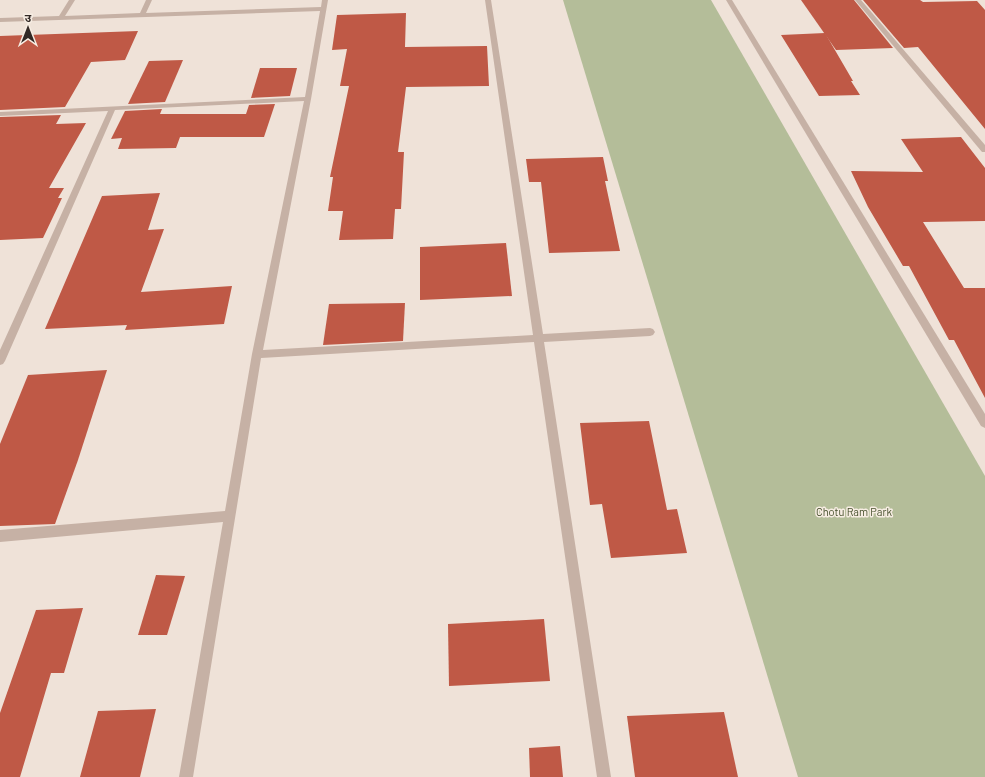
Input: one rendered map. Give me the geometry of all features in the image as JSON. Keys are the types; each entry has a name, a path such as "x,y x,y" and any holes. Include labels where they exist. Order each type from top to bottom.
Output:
{"street":[{"path":"61,18 72,0"},
{"path":"142,15 149,0"},
{"path":"488,0 604,777"},
{"path":"729,0 985,422"},
{"path":"858,0 985,150"},
{"path":"0,20 142,15 324,5 308,99 256,354 186,777"},
{"path":"0,114 308,99"},
{"path":"0,362 113,108"},
{"path":"256,354 650,332"},
{"path":"0,536 230,516"}],"green space":[{"name":"Chotu Ram Park","path":"563,0 711,0 985,476 985,777 798,777"}],"building":[{"path":"801,0 854,0 893,48 836,50"},
{"path":"863,0 920,0 923,2 977,1 985,10 985,129 918,47 904,48"},
{"path":"406,13 405,47 487,46 489,86 406,87 398,152 404,152 401,209 395,209 393,239 339,240 343,211 328,211 333,177 330,177 349,86 340,86 347,49 332,50 337,15"},
{"path":"138,31 125,60 91,62 65,107 0,110 0,36"},
{"path":"825,33 860,95 819,96 781,35"},
{"path":"183,60 165,102 128,104 149,61"},
{"path":"260,68 297,68 290,96 251,98"},
{"path":"275,104 264,137 180,137 176,148 118,149 122,138 111,139 125,111 162,109 160,114 246,114 249,105"},
{"path":"61,115 56,124 86,123 49,188 64,188 58,198 62,198 43,238 0,240 0,117"},
{"path":"961,137 985,168 985,221 923,222 964,288 985,288 985,398 954,340 949,340 909,266 903,266 868,207 851,171 923,172 901,139"},
{"path":"603,157 608,181 605,181 620,251 549,253 541,182 529,182 526,159"},
{"path":"160,193 148,230 164,229 141,292 232,286 224,324 125,330 127,325 45,329 102,196"},
{"path":"506,243 512,296 420,300 420,247"},
{"path":"405,303 403,341 323,345 329,304"},
{"path":"107,370 78,460 55,524 0,526 0,444 28,375"},
{"path":"649,421 667,510 677,509 687,553 611,558 602,504 590,505 580,423"},
{"path":"156,575 185,576 167,635 138,635"},
{"path":"83,608 64,673 51,673 20,777 0,777 0,713 36,610"},
{"path":"544,619 550,681 449,686 448,624"},
{"path":"156,709 140,777 80,777 98,711"},
{"path":"724,712 738,777 635,777 627,716"},
{"path":"560,746 563,777 530,777 529,748"}]}
